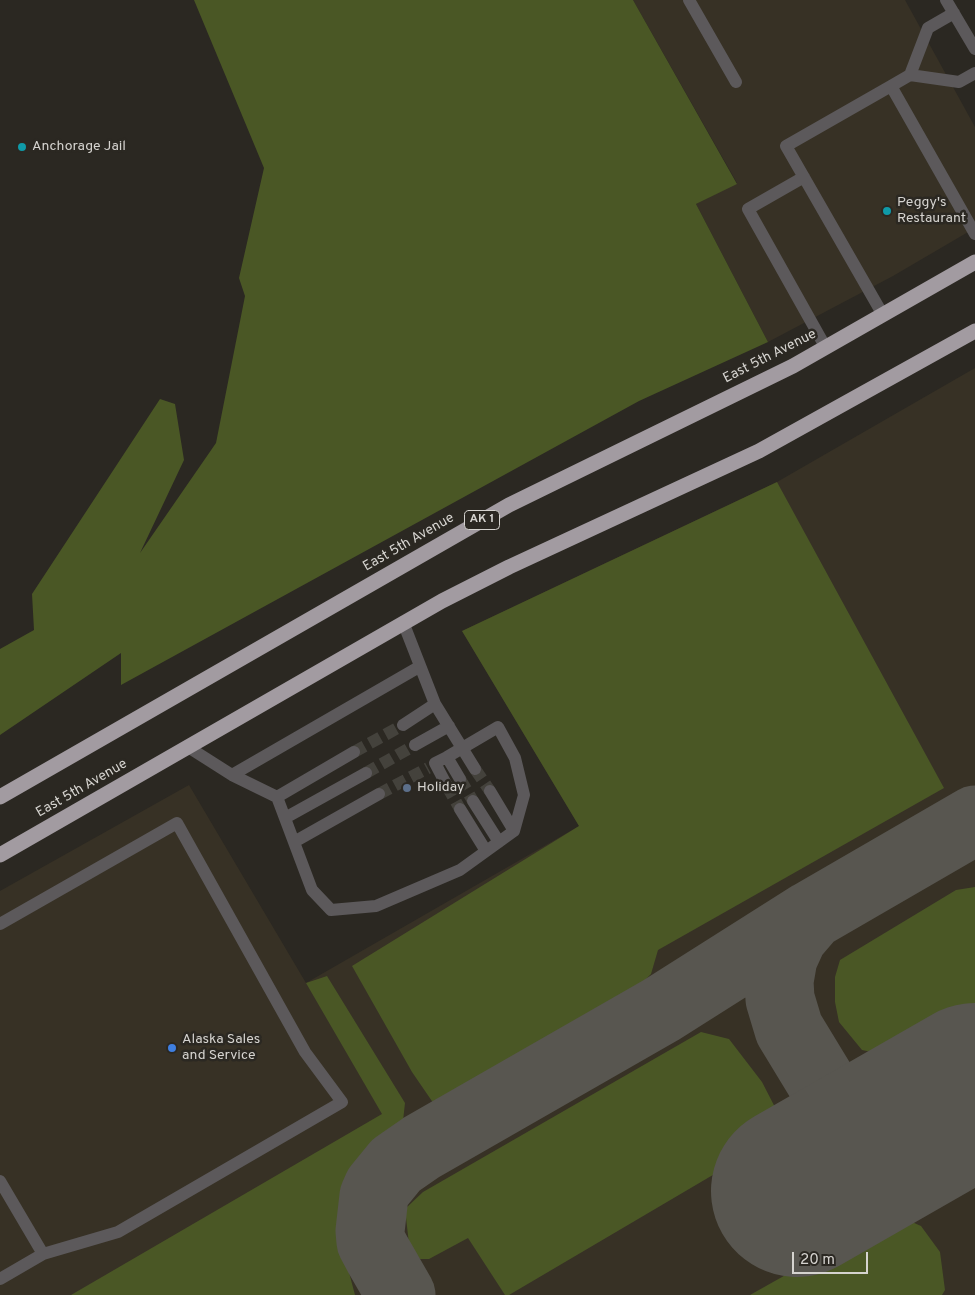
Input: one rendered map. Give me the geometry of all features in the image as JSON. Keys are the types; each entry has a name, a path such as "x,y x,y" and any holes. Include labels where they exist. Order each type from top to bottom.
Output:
{"highway":[{"name":"East 5th Avenue","path":"0,797 509,505 826,348 975,262"},
{"name":"East 5th Avenue","path":"0,855 403,622 494,574 759,451 975,331"}],"street":[{"path":"689,0 736,82"},
{"path":"946,0 975,49"},
{"path":"910,75 928,28 954,13"},
{"path":"883,315 786,146 910,75 959,82 975,73"},
{"path":"891,86 975,234"},
{"path":"804,177 748,209 826,348"},
{"path":"403,622 435,704 476,769"},
{"path":"232,776 420,667"},
{"path":"403,725 435,704"},
{"path":"415,746 448,726"},
{"path":"188,747 232,776 277,797 312,890 331,910 376,906 460,870 514,831 524,795 515,758 498,727 431,766 447,786"},
{"path":"277,797 354,752"},
{"path":"447,757 460,779"},
{"path":"285,818 366,773"},
{"path":"490,791 514,831"},
{"path":"294,842 378,794"},
{"path":"473,801 499,842"},
{"path":"460,809 486,851"},
{"path":"0,924 177,823 305,1052 342,1102 118,1232 43,1254 0,1279"},
{"path":"0,1181 43,1254"}],"shaded area":[{"path":"633,0 905,0 975,127 975,228 893,276 768,342 696,204 737,183"},
{"path":"975,368 975,1295 0,1295 0,891 189,785 306,983 579,826 462,631 777,482"}],"green space":[{"path":"194,0 633,0 737,184 696,204 768,342 639,401 121,685 121,653 0,735 0,649 34,630 32,594 160,399 175,404 184,460 140,553 216,443 245,296 239,278 264,168"},
{"path":"777,482 944,788 658,950 651,974 633,992 436,1107 412,1072 352,966 579,826 462,631"},
{"path":"975,887 975,1012 898,1058 862,1050 839,1022 835,1002 835,977 840,960 956,890"},
{"path":"327,976 405,1103 402,1130 368,1155 352,1175 342,1210 341,1242 355,1295 71,1295 382,1114 306,983"},
{"path":"701,1032 729,1039 762,1082 779,1115 774,1139 509,1295 505,1295 468,1238 429,1259 420,1259 409,1244 405,1209 423,1192"},
{"path":"894,1214 921,1226 940,1252 945,1290 942,1295 750,1295"}],"taxiway":[{"path":"401,1295 371,1242 370,1231 374,1196 378,1187 396,1165 422,1147 661,1010 811,915 975,820"},
{"path":"811,915 793,936 783,958 779,981 780,999 789,1029 820,1080 829,1093 840,1102 870,1118 913,1115 940,1109"}],"runway":[{"path":"797,1191 975,1089"}],"tunnel":[{"path":"354,752 403,725"},
{"path":"366,773 415,745"},
{"path":"379,794 428,768"},
{"path":"475,769 490,791"},
{"path":"460,779 473,801"},
{"path":"447,786 460,809"}],"place":[{"name":"Anchorage Jail","path":"22,147"},
{"name":"Peggy's Restaurant","path":"887,211"},
{"name":"Holiday","path":"407,788"},
{"name":"Alaska Sales and Service","path":"172,1048"}]}
